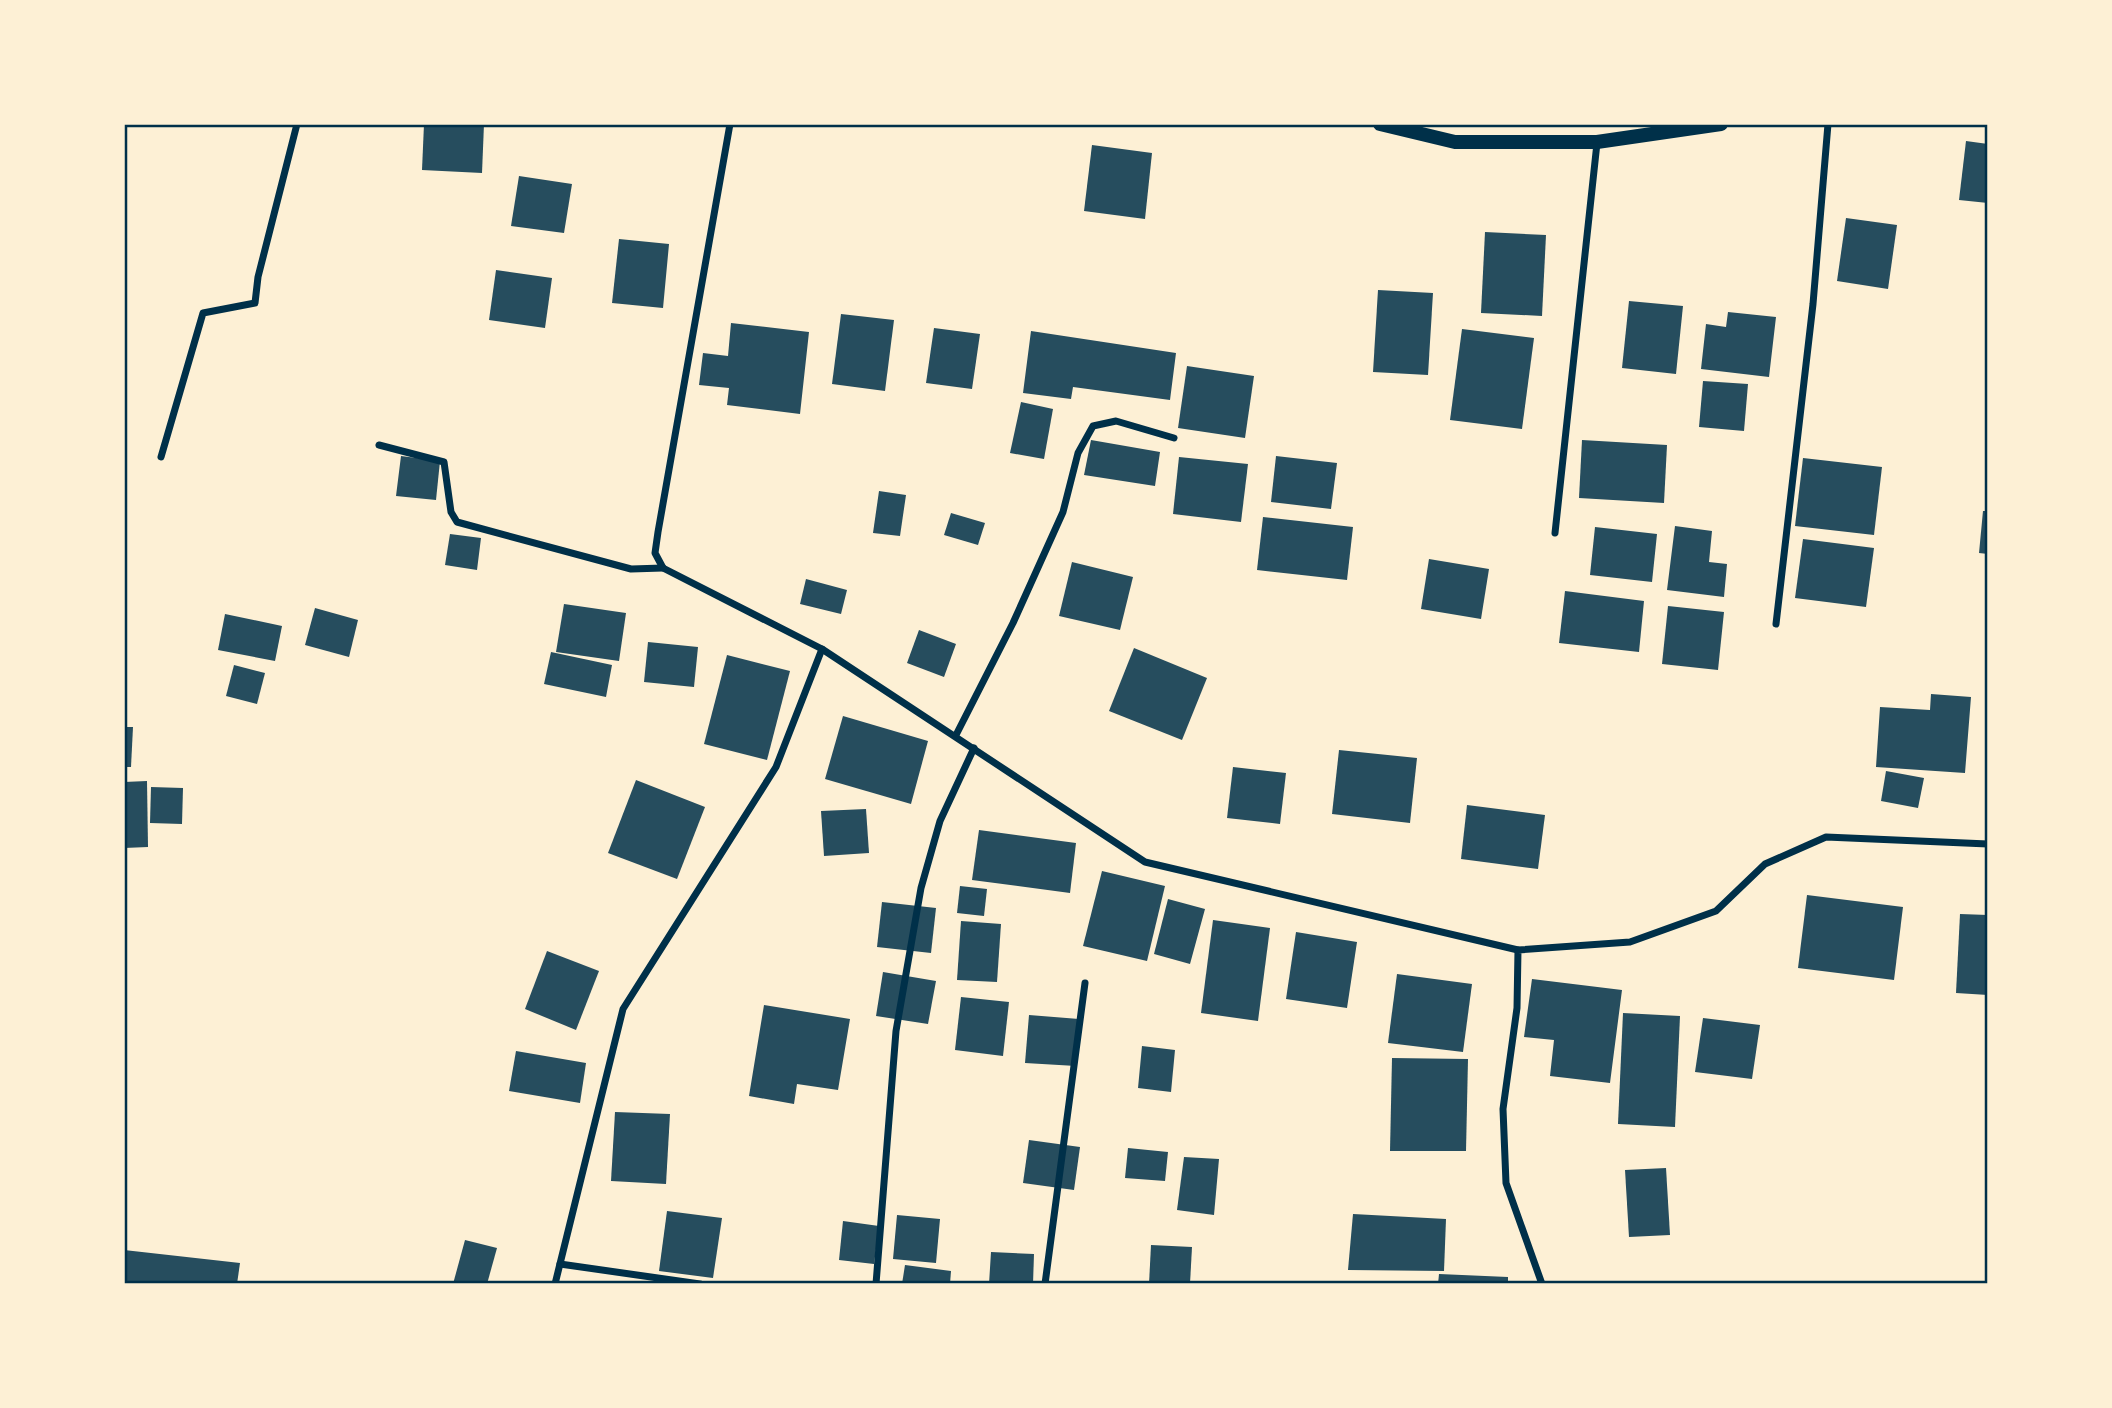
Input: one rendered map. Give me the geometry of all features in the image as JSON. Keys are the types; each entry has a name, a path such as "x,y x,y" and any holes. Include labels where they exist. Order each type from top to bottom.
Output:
{"main road":[{"path":"1380,124 1455,142 1597,142 1721,124"}],"street":[{"path":"161,457 203,313 255,303 258,277 298,124"},
{"path":"663,569 655,553 658,532 730,124"},
{"path":"1776,624 1813,304 1828,124"},
{"path":"1555,533 1597,142"},
{"path":"956,735 1013,623 1063,512 1078,453 1093,426 1116,421 1174,438"},
{"path":"379,445 444,462 451,512 457,522 631,569 663,569 822,649 1145,862 1518,950 1630,942 1716,911 1765,864 1826,837 1988,844"},
{"path":"555,1284 622,1009 776,767 822,649"},
{"path":"876,1284 896,1031 920,888 940,821 974,748"},
{"path":"1518,950 1517,1008 1503,1109 1506,1183 1542,1284"},
{"path":"1045,1284 1085,983"},
{"path":"560,1264 701,1284"}],"building":[{"path":"424,124 484,124 482,173 422,170"},
{"path":"1966,141 1988,144 1988,203 1959,200"},
{"path":"1092,145 1152,153 1145,219 1084,211"},
{"path":"519,176 572,184 564,233 511,226"},
{"path":"1846,218 1897,225 1888,289 1837,281"},
{"path":"1485,232 1546,235 1542,316 1481,313"},
{"path":"619,239 669,244 663,308 612,303"},
{"path":"496,270 552,278 545,328 489,320"},
{"path":"1378,290 1433,293 1428,375 1373,372"},
{"path":"1629,301 1683,306 1676,374 1622,368"},
{"path":"1728,312 1776,317 1769,377 1701,369 1706,324 1726,327"},
{"path":"841,314 894,320 885,391 832,384"},
{"path":"731,323 809,332 800,414 727,405 729,388 699,385 703,353 728,356"},
{"path":"934,328 980,334 972,389 926,383"},
{"path":"1462,329 1534,338 1522,429 1450,420"},
{"path":"1031,331 1176,353 1170,400 1073,387 1071,399 1023,393"},
{"path":"1187,366 1254,376 1245,438 1178,428"},
{"path":"1703,381 1748,384 1744,431 1699,427"},
{"path":"1021,402 1053,409 1044,459 1010,453"},
{"path":"1091,440 1160,452 1155,486 1084,475"},
{"path":"1582,440 1667,445 1664,503 1579,498"},
{"path":"401,456 440,461 436,500 396,496"},
{"path":"1276,456 1337,463 1331,509 1271,502"},
{"path":"1179,457 1248,464 1241,522 1173,514"},
{"path":"1803,458 1882,467 1874,535 1795,526"},
{"path":"879,491 906,495 900,536 873,533"},
{"path":"1983,511 1988,511 1988,554 1979,553"},
{"path":"951,513 985,523 978,545 944,535"},
{"path":"1263,517 1353,527 1347,580 1257,570"},
{"path":"1675,526 1712,531 1709,562 1727,564 1724,597 1667,590"},
{"path":"1595,527 1657,534 1652,582 1590,575"},
{"path":"450,534 481,538 477,570 445,565"},
{"path":"1803,539 1874,548 1866,607 1795,598"},
{"path":"1429,559 1489,569 1481,619 1421,609"},
{"path":"1072,562 1133,577 1120,630 1059,616"},
{"path":"806,579 847,590 841,614 800,604"},
{"path":"1565,591 1644,601 1639,652 1559,643"},
{"path":"564,604 626,613 619,661 556,652"},
{"path":"1668,606 1724,612 1718,670 1662,664"},
{"path":"315,608 358,620 349,657 305,645"},
{"path":"225,614 282,626 275,661 218,650"},
{"path":"919,630 956,644 944,677 907,663"},
{"path":"648,642 698,647 694,687 644,682"},
{"path":"1134,648 1207,678 1182,740 1109,711"},
{"path":"551,652 612,665 606,697 544,684"},
{"path":"727,655 790,671 767,760 704,744"},
{"path":"234,665 265,673 257,704 226,696"},
{"path":"1931,694 1971,697 1965,773 1876,767 1880,707 1930,710"},
{"path":"843,716 928,741 911,804 825,779"},
{"path":"124,727 133,727 131,767 124,767"},
{"path":"1339,750 1417,758 1410,823 1332,814"},
{"path":"1233,767 1286,773 1280,824 1227,818"},
{"path":"1886,771 1924,778 1918,808 1881,801"},
{"path":"636,780 705,807 677,879 608,853"},
{"path":"147,781 148,847 124,848 124,782"},
{"path":"151,787 183,788 182,824 150,823"},
{"path":"1467,805 1545,815 1538,869 1461,859"},
{"path":"866,809 869,853 824,856 821,811"},
{"path":"979,830 1076,843 1070,893 972,880"},
{"path":"1102,871 1165,886 1147,961 1083,946"},
{"path":"960,886 987,889 984,916 957,913"},
{"path":"1807,895 1903,907 1894,980 1798,968"},
{"path":"1168,899 1205,909 1190,964 1154,954"},
{"path":"882,902 936,908 931,953 877,947"},
{"path":"1960,914 1988,915 1988,995 1956,993"},
{"path":"1213,920 1270,928 1258,1021 1201,1013"},
{"path":"961,921 1001,924 997,982 957,980"},
{"path":"1296,932 1357,942 1347,1008 1286,999"},
{"path":"547,951 599,971 576,1030 525,1009"},
{"path":"883,972 936,981 928,1024 876,1016"},
{"path":"1397,974 1472,984 1463,1052 1388,1043"},
{"path":"1532,979 1622,990 1610,1083 1550,1076 1554,1040 1524,1037"},
{"path":"961,997 1009,1002 1003,1056 955,1050"},
{"path":"764,1005 850,1019 838,1090 797,1084 794,1104 749,1096"},
{"path":"1623,1013 1680,1016 1675,1127 1618,1124"},
{"path":"1029,1015 1079,1019 1076,1066 1025,1063"},
{"path":"1703,1018 1760,1025 1752,1079 1695,1072"},
{"path":"1142,1046 1175,1050 1171,1092 1138,1088"},
{"path":"516,1051 586,1063 580,1103 509,1091"},
{"path":"1392,1058 1468,1059 1466,1151 1390,1151"},
{"path":"615,1112 670,1114 666,1184 611,1181"},
{"path":"1029,1140 1080,1147 1074,1190 1023,1183"},
{"path":"1128,1148 1168,1152 1165,1181 1125,1178"},
{"path":"1184,1157 1219,1159 1214,1215 1177,1210"},
{"path":"1666,1168 1670,1235 1629,1237 1625,1170"},
{"path":"667,1211 722,1218 713,1278 659,1271"},
{"path":"1353,1214 1446,1219 1444,1271 1348,1270"},
{"path":"897,1215 940,1219 936,1263 893,1259"},
{"path":"843,1221 879,1226 874,1264 839,1260"},
{"path":"465,1240 497,1248 487,1284 453,1284"},
{"path":"1151,1245 1192,1247 1190,1284 1149,1284"},
{"path":"124,1250 240,1263 237,1284 124,1284"},
{"path":"991,1252 1034,1254 1033,1284 989,1284"},
{"path":"905,1265 951,1271 950,1284 902,1284"},
{"path":"1439,1274 1508,1277 1508,1284 1438,1284"}]}
